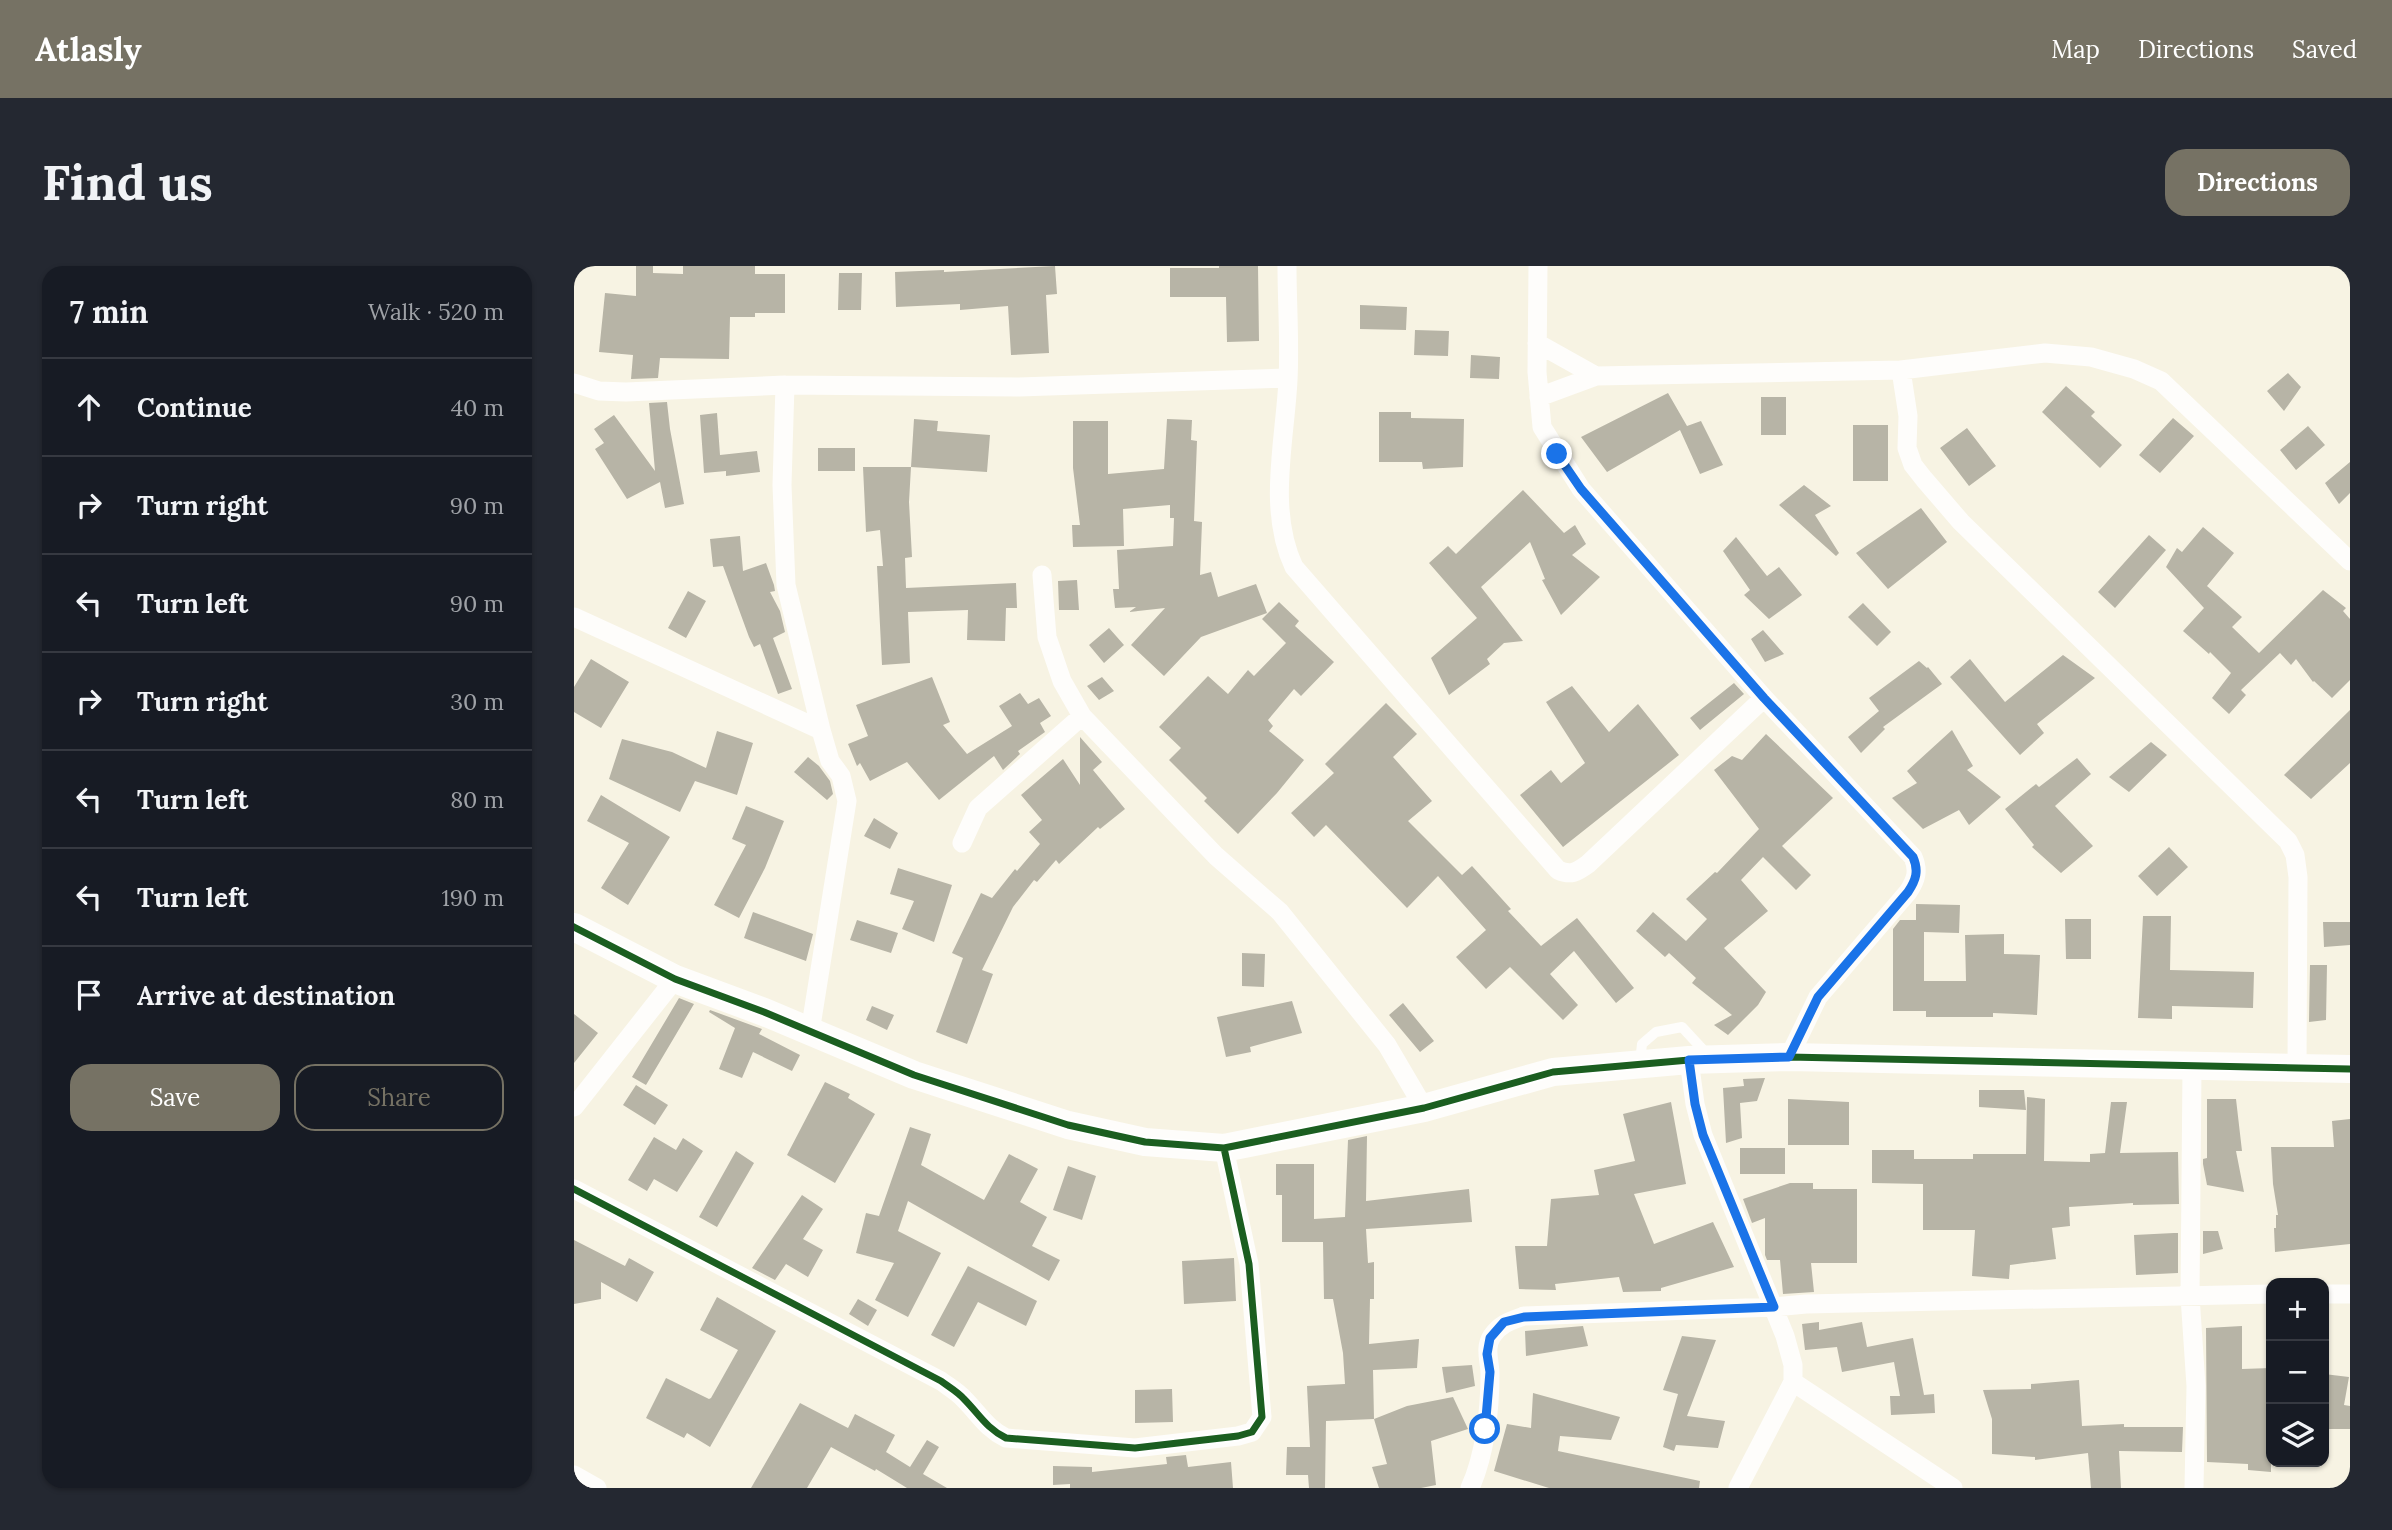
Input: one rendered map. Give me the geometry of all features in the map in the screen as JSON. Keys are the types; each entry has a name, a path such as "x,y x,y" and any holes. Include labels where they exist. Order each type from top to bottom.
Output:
{"street":[{"path":"1287,266 1288,378 1279,495 1284,546 1294,567 1559,870 1566,874 1577,873 1588,864 1764,698"},
{"path":"1538,266 1537,343 1542,427 1581,489 1764,698 1913,857 1917,867 1915,881 1908,892 1818,997 1789,1057"},
{"path":"1537,343 1596,376"},
{"path":"1539,397 1596,376 1901,370 2045,354 2091,357 2134,369 2161,381 2350,561"},
{"path":"1901,370 1908,416 1906,448 1913,465 1924,479 1961,522 2288,841 2295,855 2298,877 2297,1066"},
{"path":"574,383 599,391 626,392 785,384 1018,387 1288,378"},
{"path":"785,384 782,485 786,585 821,730 830,761 841,776 847,801 810,1032"},
{"path":"1042,575 1047,638 1062,681 1082,716 1216,856 1280,912 1387,1045 1424,1108"},
{"path":"574,617 821,730"},
{"path":"962,843 978,807 1082,716"},
{"path":"574,927 675,979 915,1075 1068,1125 1145,1142 1224,1148 1424,1108 1553,1072 1701,1060 1789,1057 2350,1069"},
{"path":"574,1107 675,979"},
{"path":"1701,1060 1695,1104 1703,1135 1774,1307 1793,1365 1793,1382 1738,1488"},
{"path":"2192,1067 2190,1296 2196,1386 2194,1488"},
{"path":"574,1189 941,1381 964,1398 979,1419 993,1432 1006,1438 1135,1448 1238,1436 1252,1432 1262,1417 1250,1264 1224,1148"},
{"path":"1470,1488 1485,1429 1490,1372 1487,1354 1490,1338 1504,1322 1524,1317 1806,1304 2266,1294"},
{"path":"2329,1294 2350,1294"},
{"path":"1793,1382 1953,1488"},
{"path":"576,1480 597,1488"}],"building":[{"path":"636,266 653,266 653,273 683,274 683,266 755,266 755,274 785,274 785,313 755,313 755,317 730,317 729,359 660,358 658,378 631,379 633,355 599,352 605,293 636,296"},
{"path":"1055,266 1057,294 1046,295 1049,353 1011,355 1008,306 960,310 960,304 896,307 895,272"},
{"path":"1258,266 1259,341 1227,342 1226,297 1170,297 1170,268"},
{"path":"839,273 862,273 861,310 838,310"},
{"path":"1360,305 1407,307 1406,330 1360,329"},
{"path":"1415,330 1449,331 1448,356 1414,355"},
{"path":"1471,355 1500,357 1499,379 1470,378"},
{"path":"2288,373 2301,387 2284,411 2267,391"},
{"path":"2066,386 2095,412 2091,416 2122,445 2100,468 2042,412"},
{"path":"1668,393 1687,426 1701,421 1723,465 1700,474 1680,430 1607,472 1581,437"},
{"path":"1761,397 1786,397 1786,435 1761,435"},
{"path":"667,402 684,504 665,508 660,482 627,499 595,449 604,443 594,429 614,415 655,471 649,403"},
{"path":"1379,412 1411,412 1411,418 1464,419 1463,467 1423,469 1422,462 1379,462"},
{"path":"717,413 720,455 757,451 760,472 726,476 726,471 704,473 700,415"},
{"path":"2173,418 2194,436 2160,473 2139,455"},
{"path":"914,419 938,421 937,431 990,435 987,472 911,467"},
{"path":"1167,419 1192,420 1191,440 1197,441 1194,521 1202,522 1200,575 1211,572 1218,597 1256,584 1267,613 1201,637 1164,676 1131,645 1165,608 1129,612 1136,607 1115,608 1113,589 1119,589 1117,550 1173,546 1174,518 1170,518 1170,505 1123,509 1124,546 1073,547 1072,525 1080,525 1073,468 1073,421 1108,421 1108,474 1164,469"},
{"path":"1853,425 1888,425 1888,481 1853,481"},
{"path":"2308,426 2325,445 2296,470 2280,450"},
{"path":"1967,428 1996,466 1969,486 1940,448"},
{"path":"818,448 855,448 855,471 818,471"},
{"path":"2350,462 2350,493 2339,504 2325,483"},
{"path":"863,467 911,467 909,502 912,557 905,558 906,588 1016,583 1017,608 1006,608 1005,641 967,640 968,610 908,612 910,663 882,665 877,566 883,566 880,530 866,532"},
{"path":"1804,485 1831,506 1815,515 1839,553 1836,556 1779,505"},
{"path":"1523,490 1564,533 1575,525 1586,544 1572,555 1600,577 1561,615 1542,580 1545,579 1530,542 1481,587 1523,641 1504,643 1487,659 1490,664 1449,695 1431,658 1477,618 1429,563 1448,546 1456,554"},
{"path":"1921,508 1947,542 1888,589 1856,553"},
{"path":"2203,527 2234,553 2207,586 2242,617 2232,627 2259,653 2323,590 2346,608 2343,611 2350,619 2350,680 2332,698 2313,682 2296,659 2291,665 2280,653 2241,690 2246,695 2229,714 2212,698 2231,673 2183,631 2204,608 2166,567 2177,548 2182,552"},
{"path":"2149,535 2166,550 2115,608 2098,592"},
{"path":"740,536 743,571 766,563 774,585 775,591 770,592 780,611 785,632 773,638 792,689 778,694 760,644 754,647 749,637 723,566 713,567 710,539"},
{"path":"1736,537 1767,576 1779,567 1802,595 1769,619 1744,595 1750,590 1723,551"},
{"path":"1077,580 1079,610 1059,610 1058,581"},
{"path":"688,591 706,601 686,638 668,628"},
{"path":"1279,602 1299,621 1295,626 1334,662 1301,696 1294,689 1268,720 1273,726 1269,731 1304,760 1238,834 1204,801 1207,798 1169,760 1181,748 1159,727 1208,676 1228,694 1248,670 1254,676 1286,643 1262,619"},
{"path":"1863,603 1891,632 1877,646 1848,617"},
{"path":"1109,628 1124,645 1104,663 1089,645"},
{"path":"1763,630 1784,654 1765,662 1751,639"},
{"path":"2063,655 2095,678 2037,724 2044,733 2020,755 1950,677 1970,659 2005,702"},
{"path":"591,659 629,682 601,728 574,712 574,687"},
{"path":"1919,661 1928,667 1942,684 1883,727 1885,729 1861,753 1848,737 1879,711 1869,698"},
{"path":"932,677 950,722 943,725 967,754 1012,726 999,706 1020,693 1028,704 1039,698 1051,716 1040,723 1045,732 1018,751 1020,754 1003,770 994,756 939,800 907,762 870,781 860,763 857,766 848,744 868,736 856,705"},
{"path":"1102,677 1114,691 1099,700 1087,686"},
{"path":"1734,683 1744,694 1700,730 1690,718"},
{"path":"1572,686 1609,732 1638,704 1679,755 1563,847 1520,795 1551,770 1561,783 1585,763 1546,702"},
{"path":"1386,703 1417,734 1393,757 1432,801 1408,821 1462,875 1472,866 1511,909 1508,911 1541,946 1577,918 1634,988 1616,1003 1574,951 1550,974 1578,1005 1563,1020 1510,967 1486,989 1456,957 1486,930 1438,876 1407,908 1326,825 1314,837 1291,813 1334,773 1325,764"},
{"path":"2350,710 2350,763 2311,799 2284,775"},
{"path":"1952,730 1973,766 1967,770 2001,797 1969,825 1959,810 1923,829 1892,798 1917,783 1907,771"},
{"path":"717,731 753,743 737,795 695,781 680,812 609,779 622,739 672,752 706,768"},
{"path":"1766,734 1833,798 1782,846 1811,875 1796,890 1763,857 1741,880 1768,911 1724,948 1766,992 1758,1005 1728,1035 1714,1025 1732,1015 1692,983 1696,978 1669,953 1665,957 1636,931 1653,912 1686,941 1707,919 1686,899 1717,873 1759,829 1714,770 1732,756 1742,760"},
{"path":"1080,737 1102,762 1093,770 1125,809 1100,829 1098,827 1059,864 1056,860 1037,882 1034,880 1013,907 982,970 993,974 967,1044 936,1032 963,958 952,953 981,893 992,898 1040,844 1029,832 1042,820 1021,795 1063,759 1080,785"},
{"path":"2151,742 2167,755 2129,792 2109,777"},
{"path":"808,757 830,781 833,794 827,800 794,772"},
{"path":"2077,758 2091,774 2055,806 2093,846 2061,873 2032,847 2034,845 2005,809 2036,784 2039,787"},
{"path":"601,795 670,837 628,905 601,888 629,843 587,821"},
{"path":"746,806 784,821 765,868 739,918 714,905 746,845 732,839"},
{"path":"874,818 898,833 890,849 864,836"},
{"path":"2169,847 2188,867 2157,896 2138,876"},
{"path":"898,868 952,885 934,942 902,929 914,901 890,894"},
{"path":"1916,904 1960,905 1959,933 1924,932 1924,981 1966,981 1965,935 2004,934 2004,954 2040,955 2037,1015 1993,1013 1993,1017 1926,1017 1926,1011 1893,1011 1893,929 1900,920 1916,920"},
{"path":"753,912 813,934 806,961 744,938"},
{"path":"2143,916 2171,916 2170,970 2254,972 2253,1008 2172,1006 2172,1019 2138,1018"},
{"path":"2065,919 2091,919 2091,959 2066,959"},
{"path":"857,920 898,933 891,953 850,940"},
{"path":"2323,922 2350,922 2350,945 2324,947"},
{"path":"1242,953 1265,954 1264,987 1242,986"},
{"path":"2310,965 2327,965 2326,1020 2309,1022"},
{"path":"679,998 694,1004 646,1085 632,1077"},
{"path":"1292,1001 1302,1033 1250,1047 1251,1052 1226,1057 1217,1017"},
{"path":"1403,1003 1434,1041 1420,1052 1389,1015"},
{"path":"872,1006 894,1015 887,1030 866,1020"},
{"path":"710,1010 762,1029 759,1034 800,1055 792,1071 753,1052 742,1078 719,1069 735,1028 709,1012"},
{"path":"574,1014 598,1033 574,1063"},
{"path":"1765,1078 1757,1101 1740,1103 1742,1138 1726,1143 1723,1088 1744,1086 1743,1079"},
{"path":"825,1082 850,1094 848,1098 875,1114 835,1183 787,1155"},
{"path":"636,1085 668,1105 655,1125 623,1105"},
{"path":"1979,1090 2024,1090 2026,1110 1979,1107"},
{"path":"2027,1097 2045,1099 2044,1161 2090,1162 2090,1154 2105,1153 2111,1102 2127,1102 2120,1153 2178,1152 2179,1204 2133,1203 2069,1207 2070,1226 2052,1228 2056,1259 2010,1265 2009,1279 1972,1276 1975,1230 1923,1230 1923,1184 1872,1183 1872,1150 1914,1150 1914,1159 1973,1159 1973,1154 2026,1154"},
{"path":"1788,1099 1849,1102 1849,1145 1788,1145"},
{"path":"2207,1099 2236,1099 2242,1151 2236,1151 2244,1192 2207,1185 2203,1159 2207,1158"},
{"path":"1671,1102 1686,1184 1634,1194 1654,1244 1713,1222 1734,1267 1661,1288 1661,1291 1623,1292 1619,1277 1555,1284 1556,1290 1519,1289 1515,1246 1547,1246 1551,1199 1599,1195 1594,1170 1635,1161 1623,1114"},
{"path":"2350,1119 2350,1244 2275,1252 2274,1228 2278,1215 2271,1147 2334,1147 2332,1121"},
{"path":"910,1127 931,1134 921,1165 984,1200 1009,1154 1038,1169 1020,1202 1047,1217 1032,1246 1060,1260 1049,1281 908,1201 898,1231 941,1253 908,1317 875,1300 894,1263 856,1253 866,1213 879,1216"},
{"path":"1367,1136 1366,1201 1469,1189 1472,1222 1366,1229 1368,1263 1374,1262 1374,1299 1370,1299 1369,1344 1419,1339 1417,1368 1373,1370 1374,1419 1326,1421 1325,1488 1309,1488 1308,1475 1286,1475 1287,1447 1310,1447 1307,1386 1345,1384 1343,1353 1333,1299 1324,1299 1323,1242 1282,1242 1282,1195 1276,1195 1276,1164 1314,1164 1314,1219 1345,1217 1348,1140"},
{"path":"654,1137 676,1150 683,1138 703,1151 677,1192 654,1179 647,1191 628,1180"},
{"path":"1740,1148 1785,1148 1785,1174 1740,1174"},
{"path":"736,1151 754,1163 717,1227 699,1217"},
{"path":"1068,1166 1096,1176 1082,1220 1053,1210"},
{"path":"1790,1183 1813,1183 1813,1189 1857,1189 1857,1263 1811,1263 1814,1292 1783,1294 1780,1260 1767,1260 1765,1255 1765,1218 1752,1223 1743,1199"},
{"path":"802,1195 823,1209 803,1239 823,1250 808,1277 786,1264 775,1280 752,1268"},
{"path":"2203,1231 2218,1231 2223,1249 2203,1254"},
{"path":"2178,1233 2178,1273 2136,1275 2134,1235"},
{"path":"574,1240 625,1266 629,1258 654,1272 637,1302 601,1282 601,1299 574,1304"},
{"path":"1234,1258 1236,1301 1184,1304 1182,1261"},
{"path":"968,1266 1037,1301 1026,1326 978,1302 954,1347 931,1335"},
{"path":"717,1297 776,1331 710,1447 687,1433 684,1438 646,1418 666,1378 711,1398 738,1350 700,1330"},
{"path":"858,1299 877,1310 868,1326 849,1314"},
{"path":"1819,1322 1819,1330 1862,1322 1867,1347 1913,1338 1924,1395 1934,1394 1935,1413 1891,1415 1890,1396 1900,1396 1894,1362 1842,1372 1837,1347 1805,1350 1802,1324"},
{"path":"1583,1326 1588,1346 1526,1356 1525,1331"},
{"path":"2242,1326 2242,1369 2266,1368 2266,1467 2271,1467 2271,1472 2248,1470 2248,1464 2207,1462 2206,1328"},
{"path":"1682,1336 1716,1340 1687,1416 1725,1421 1718,1448 1676,1445 1674,1451 1663,1447 1678,1394 1663,1390"},
{"path":"1472,1365 1475,1386 1446,1393 1442,1367"},
{"path":"2329,1375 2349,1377 2344,1405 2350,1406 2350,1429 2329,1429"},
{"path":"2079,1380 2082,1426 2124,1424 2124,1427 2183,1427 2182,1452 2119,1451 2121,1488 2091,1488 2088,1453 2035,1460 2035,1457 1992,1454 1992,1419 1983,1390 2031,1389 2031,1384"},
{"path":"1172,1389 1173,1422 1135,1423 1135,1390"},
{"path":"1533,1393 1620,1417 1611,1440 1560,1436 1558,1451 1700,1481 1699,1488 1549,1488 1494,1471 1507,1424 1531,1428"},
{"path":"1453,1397 1468,1429 1431,1441 1436,1485 1421,1488 1379,1488 1372,1467 1387,1464 1374,1419 1407,1406"},
{"path":"800,1403 848,1428 855,1414 895,1435 886,1452 910,1467 927,1440 939,1447 923,1474 947,1488 907,1488 831,1447 807,1488 751,1488"},
{"path":"1186,1455 1188,1467 1231,1462 1233,1488 1070,1488 1070,1484 1053,1485 1053,1466 1092,1467 1092,1472 1167,1464 1166,1457"}],"cycle path":[{"path":"574,927 675,979 764,1012 914,1075 1068,1125 1145,1142 1224,1148 1424,1108 1553,1072 1689,1060 1789,1057 2350,1069"},
{"path":"574,1189 941,1381 962,1396 988,1425 1006,1438 1135,1448 1238,1436 1252,1432 1262,1417 1249,1264 1224,1148"}],"route":[{"path":"1485,1429 1490,1372 1487,1354 1490,1338 1504,1322 1524,1317 1774,1307 1703,1135 1695,1104 1689,1060 1789,1057 1818,997 1835,981 1908,892 1915,881 1917,867 1913,857 1764,698 1581,489 1557,454"}]}
